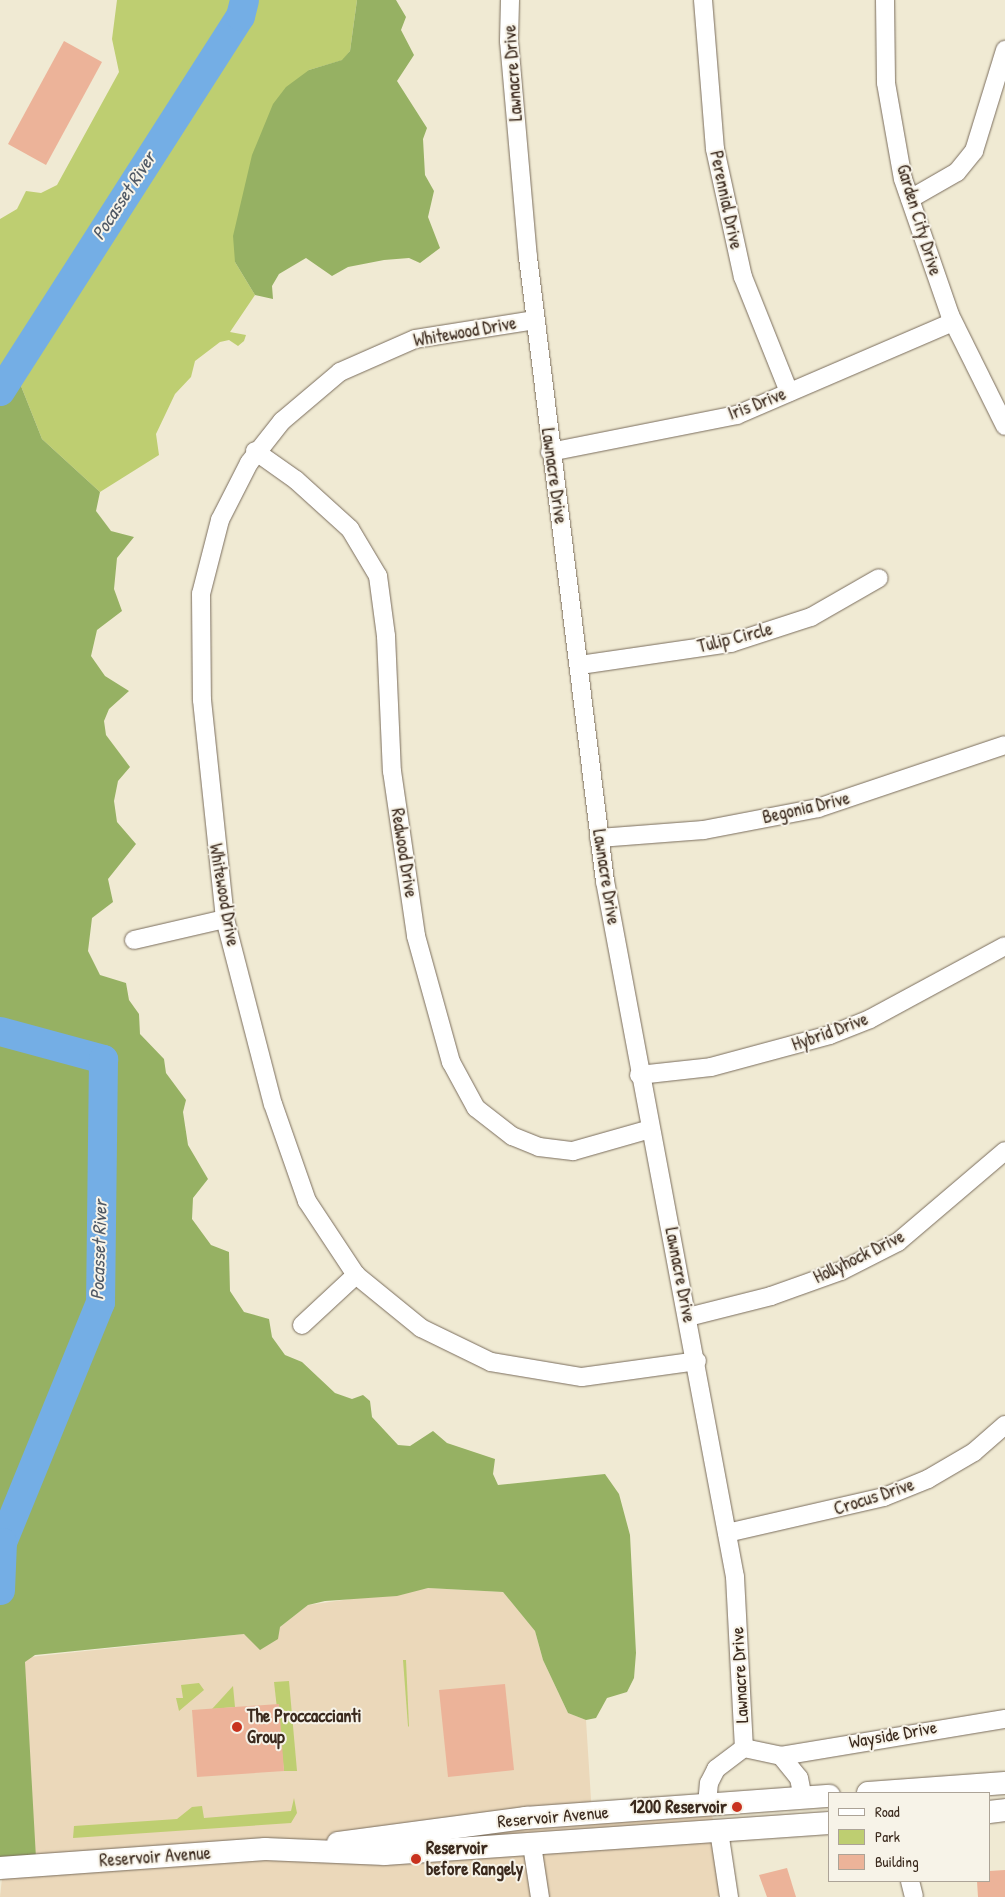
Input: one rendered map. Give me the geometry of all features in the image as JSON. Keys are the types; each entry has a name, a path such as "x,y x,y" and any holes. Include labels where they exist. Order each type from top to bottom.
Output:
{"main road":[{"path":"883,1792 1005,1784"},
{"name":"Reservoir Avenue","path":"310,1849 383,1834 517,1819 828,1796"},
{"path":"990,1812 1005,1810"},
{"name":"Reservoir Avenue","path":"0,1868 310,1849 385,1854 828,1823"}],"street":[{"name":"Lawnacre Drive","path":"510,0 509,41 535,320 550,452 580,665 599,838 639,1075 697,1361 735,1577 744,1748"},
{"name":"Perennial Drive","path":"702,0 715,149 743,277 789,392"},
{"name":"Garden City Drive","path":"885,0 886,83 910,199 953,322 1005,426"},
{"path":"910,199 957,172 974,151 1005,50"},
{"name":"Whitewood Drive","path":"535,320 415,339 340,372 282,421 255,451 220,520 201,594 202,700 225,919 273,1104 307,1201 356,1275 421,1328 491,1362 582,1377 697,1361"},
{"name":"Iris Drive","path":"550,452 736,415 953,322"},
{"name":"Redwood Drive","path":"255,451 296,480 350,529 378,576 386,636 392,771 416,936 450,1062 476,1108 512,1136 539,1147 573,1151 650,1130"},
{"name":"Tulip Circle","path":"580,665 731,643 811,617 879,578"},
{"name":"Begonia Drive","path":"599,838 704,830 818,808 1005,745"},
{"path":"134,940 225,919"},
{"name":"Hybrid Drive","path":"639,1075 711,1067 830,1035 870,1019 1005,946"},
{"name":"Hollyhock Drive","path":"688,1317 771,1296 840,1271 898,1242 1005,1151"},
{"path":"302,1325 356,1275"},
{"name":"Crocus Drive","path":"727,1533 884,1497 928,1479 974,1452 1005,1425"},
{"name":"Wayside Drive","path":"781,1756 1005,1719"},
{"name":"Lawnacre Drive","path":"707,1805 709,1783 716,1768 744,1748 781,1756"},
{"path":"781,1756 798,1778 803,1798"},
{"path":"719,1831 729,1897"},
{"path":"532,1845 540,1897"},
{"path":"910,1882 914,1897"}],"shaded area":[{"path":"428,1588 503,1592 535,1631 543,1660 568,1713 586,1720 592,1815 710,1809 734,1891 715,1897 0,1897 25,1662 30,1657 244,1634 280,1627 308,1605"}],"green space":[{"path":"117,0 357,0 350,51 343,60 309,70 235,262 255,295 230,332 246,335 244,341 238,346 229,340 220,342 195,361 191,377 175,394 156,434 159,455 100,492 42,439 21,386 0,372 0,219 17,209 26,191 41,193 57,185 119,72 112,39"},
{"path":"357,0 396,0 406,17 401,30 414,55 397,81 427,128 423,139 425,175 434,191 428,217 440,248 420,263 409,258 384,260 348,267 332,276 306,258 279,274 272,286 273,299 255,295 235,262 233,236 252,155 273,104 286,87 309,70 342,60 350,51"},
{"path":"0,372 21,386 42,439 100,492 96,511 111,531 134,537 117,558 114,589 122,611 97,630 91,656 105,676 129,691 109,709 104,721 106,735 130,767 118,781 114,801 117,822 136,844 108,879 113,902 92,918 88,951 100,975 126,983 129,1000 139,1014 140,1034 164,1059 166,1073 186,1100 183,1112 188,1145 208,1179 193,1198 192,1219 211,1245 229,1252 230,1291 244,1312 269,1319 272,1337 285,1355 302,1362 335,1393 352,1399 363,1395 370,1401 372,1417 398,1445 410,1446 433,1431 447,1443 495,1459 493,1474 498,1485 605,1474 619,1494 630,1535 636,1653 634,1678 627,1692 607,1698 596,1718 586,1720 568,1713 543,1660 535,1631 503,1592 428,1588 397,1596 325,1601 308,1605 280,1627 278,1639 260,1650 244,1634 35,1655 25,1662 36,1858 0,1868"},
{"path":"403,1660 406,1660 409,1727 408,1726"},
{"path":"289,1681 297,1771 284,1771 274,1682"},
{"path":"199,1683 204,1690 179,1711 176,1698 183,1698 181,1685"},
{"path":"233,1686 235,1707 212,1709"},
{"path":"294,1798 297,1813 291,1823 73,1838 74,1826 177,1819 192,1807 202,1806 204,1818 291,1811"}],"building":[{"path":"64,41 102,62 46,165 8,144"},
{"path":"505,1684 514,1770 448,1777 439,1690"},
{"name":"The Proccaccianti Group","path":"279,1704 284,1771 197,1777 192,1710"},
{"path":"787,1868 796,1897 767,1897 759,1875"},
{"path":"1005,1870 1005,1897 978,1897 977,1882 990,1882 990,1871"}],"waterway":[{"name":"Pocasset River","path":"0,391 240,16 244,0"},
{"name":"Pocasset River","path":"0,1031 103,1059 100,1302 2,1542 0,1590"}],"place":[{"name":"The Proccaccianti Group","path":"237,1727"},
{"name":"1200 Reservoir","path":"737,1807"},
{"name":"Reservoir before Rangely","path":"416,1859"}]}
